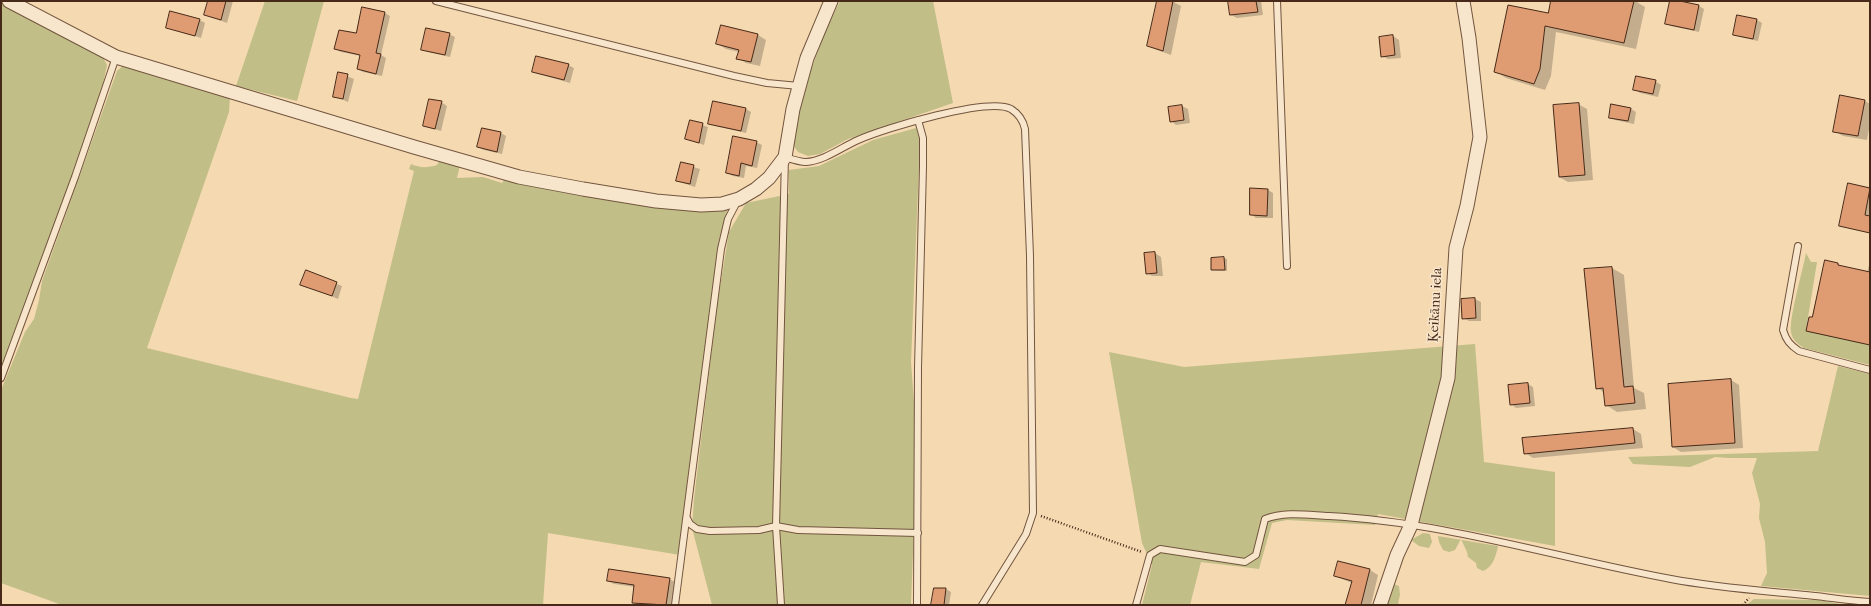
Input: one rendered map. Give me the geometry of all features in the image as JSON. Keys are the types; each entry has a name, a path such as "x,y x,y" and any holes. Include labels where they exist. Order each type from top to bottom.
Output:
{"street":[{"path":"9,1 116,57 519,177 583,189 701,205 722,204 739,198 756,189 770,178 785,157 793,109 807,58 831,1"},
{"name":"Ķeikānu iela","path":"1380,605 1397,555 1411,525 1448,378 1456,248 1467,206 1480,137 1469,38 1463,1"}],"lane":[{"path":"436,1 734,76 767,83 799,86"},
{"path":"1277,1 1287,266"},
{"path":"1,378 73,185 116,57"},
{"path":"781,605 776,526 785,157 805,162 818,159 860,139 918,120 962,111 999,106 1011,109 1019,115 1025,129 1030,256 1033,513 1026,534 982,605"},
{"path":"917,605 918,368 923,166 923,138 918,120"},
{"path":"675,605 721,249 728,220 739,198"},
{"path":"1798,246 1783,330 1785,338 1790,345 1799,351 1870,370"},
{"path":"1136,605 1150,555 1160,549 1245,562 1256,555 1265,519 1276,514 1356,518 1411,525 1528,547 1672,579 1766,592 1870,602"},
{"path":"687,518 690,524 697,529 710,531 759,530 776,526 798,530 918,533"}],"path":[{"path":"1033,513 1150,555"}],"shaded area":[{"path":"1,1 87,45 101,54 107,65 103,84 70,182 1,370"},
{"path":"265,1 324,1 297,101 236,86"},
{"path":"840,1 933,1 953,103 848,139 820,154 808,156 798,152 793,145 802,93 827,28"},
{"path":"124,65 230,97 229,112 147,348 351,398 358,399 414,171 409,169 411,164 421,167 430,167 437,165 440,160 460,165 457,178 483,177 502,183 505,178 728,209 719,240 701,394 684,508 680,555 548,533 543,605 62,605 1,583 1,390 25,332 34,319 42,281 117,71"},
{"path":"916,128 920,141 911,362 917,443 911,605 712,605 692,528 694,499 717,305 729,232 746,203 789,194 789,170 819,166 873,140"},
{"path":"1806,253 1811,262 1817,262 1806,330 1870,345 1870,365 1804,348 1794,340 1791,332 1792,316"},
{"path":"1475,344 1484,462 1555,472 1555,546 1378,514 1375,525 1287,520 1272,523 1259,569 1201,562 1190,605 1142,605 1152,565 1142,543 1109,352 1184,367"},
{"path":"1838,366 1870,374 1870,596 1761,586 1767,573 1765,542 1759,518 1760,504 1752,473 1757,458 1715,457 1690,467 1633,464 1628,457 1818,451"},
{"path":"1423,533 1430,534 1432,542 1429,548 1419,546 1411,540"},
{"path":"1438,536 1461,540 1455,550 1449,552 1443,550"},
{"path":"1461,540 1498,546 1492,564 1483,571 1477,568 1476,563 1468,557"},
{"path":"1391,583 1399,586 1400,595 1398,603 1400,605 1385,605"},
{"path":"1754,599 1819,600 1846,605 1746,605"}],"building":[{"path":"208,1 226,1 221,20 204,15"},
{"path":"1157,1 1173,1 1163,51 1147,46"},
{"path":"1228,1 1256,1 1258,12 1230,15"},
{"path":"1551,1 1634,1 1624,43 1545,26 1540,69 1534,84 1494,72 1508,5 1548,13"},
{"path":"1670,1 1680,1 1699,5 1694,30 1665,24"},
{"path":"362,7 385,12 376,53 381,54 376,74 357,69 360,55 334,49 339,30 356,33"},
{"path":"170,11 200,19 195,36 166,28"},
{"path":"1737,15 1757,19 1753,39 1733,35"},
{"path":"721,25 758,34 751,62 736,59 739,50 716,44"},
{"path":"426,28 450,33 445,55 421,50"},
{"path":"1393,35 1395,55 1381,57 1379,37"},
{"path":"536,56 569,64 564,80 532,72"},
{"path":"338,72 348,74 343,99 333,97"},
{"path":"1636,76 1656,80 1653,94 1633,90"},
{"path":"1840,95 1865,100 1858,136 1833,132"},
{"path":"429,99 442,101 435,129 423,126"},
{"path":"713,101 746,108 741,131 708,124"},
{"path":"1579,103 1585,175 1559,177 1553,105"},
{"path":"1611,104 1631,108 1628,121 1609,118"},
{"path":"1182,105 1184,120 1170,122 1168,107"},
{"path":"690,120 703,123 699,143 685,139"},
{"path":"482,128 501,132 497,152 477,147"},
{"path":"733,136 757,141 752,166 741,163 739,176 726,173"},
{"path":"681,162 694,165 690,184 676,181"},
{"path":"1848,183 1870,188 1865,215 1870,216 1870,233 1839,226"},
{"path":"1250,188 1268,189 1267,216 1250,215"},
{"path":"1155,252 1157,273 1146,274 1144,253"},
{"path":"1224,257 1225,270 1211,270 1211,258"},
{"path":"1825,260 1838,263 1838,265 1870,272 1870,345 1806,331 1809,317 1812,317"},
{"path":"1612,267 1624,387 1633,386 1635,403 1605,406 1603,388 1596,389 1584,269"},
{"path":"306,270 337,282 332,296 300,285"},
{"path":"1475,298 1476,318 1462,319 1461,299"},
{"path":"1731,379 1735,443 1672,447 1668,384"},
{"path":"1528,383 1530,403 1510,405 1508,385"},
{"path":"1633,428 1635,443 1524,454 1522,438"},
{"path":"1338,561 1370,569 1361,605 1345,605 1352,581 1334,576"},
{"path":"609,569 670,578 666,605 632,603 634,585 607,581"},
{"path":"934,588 946,588 944,605 931,605"}]}
